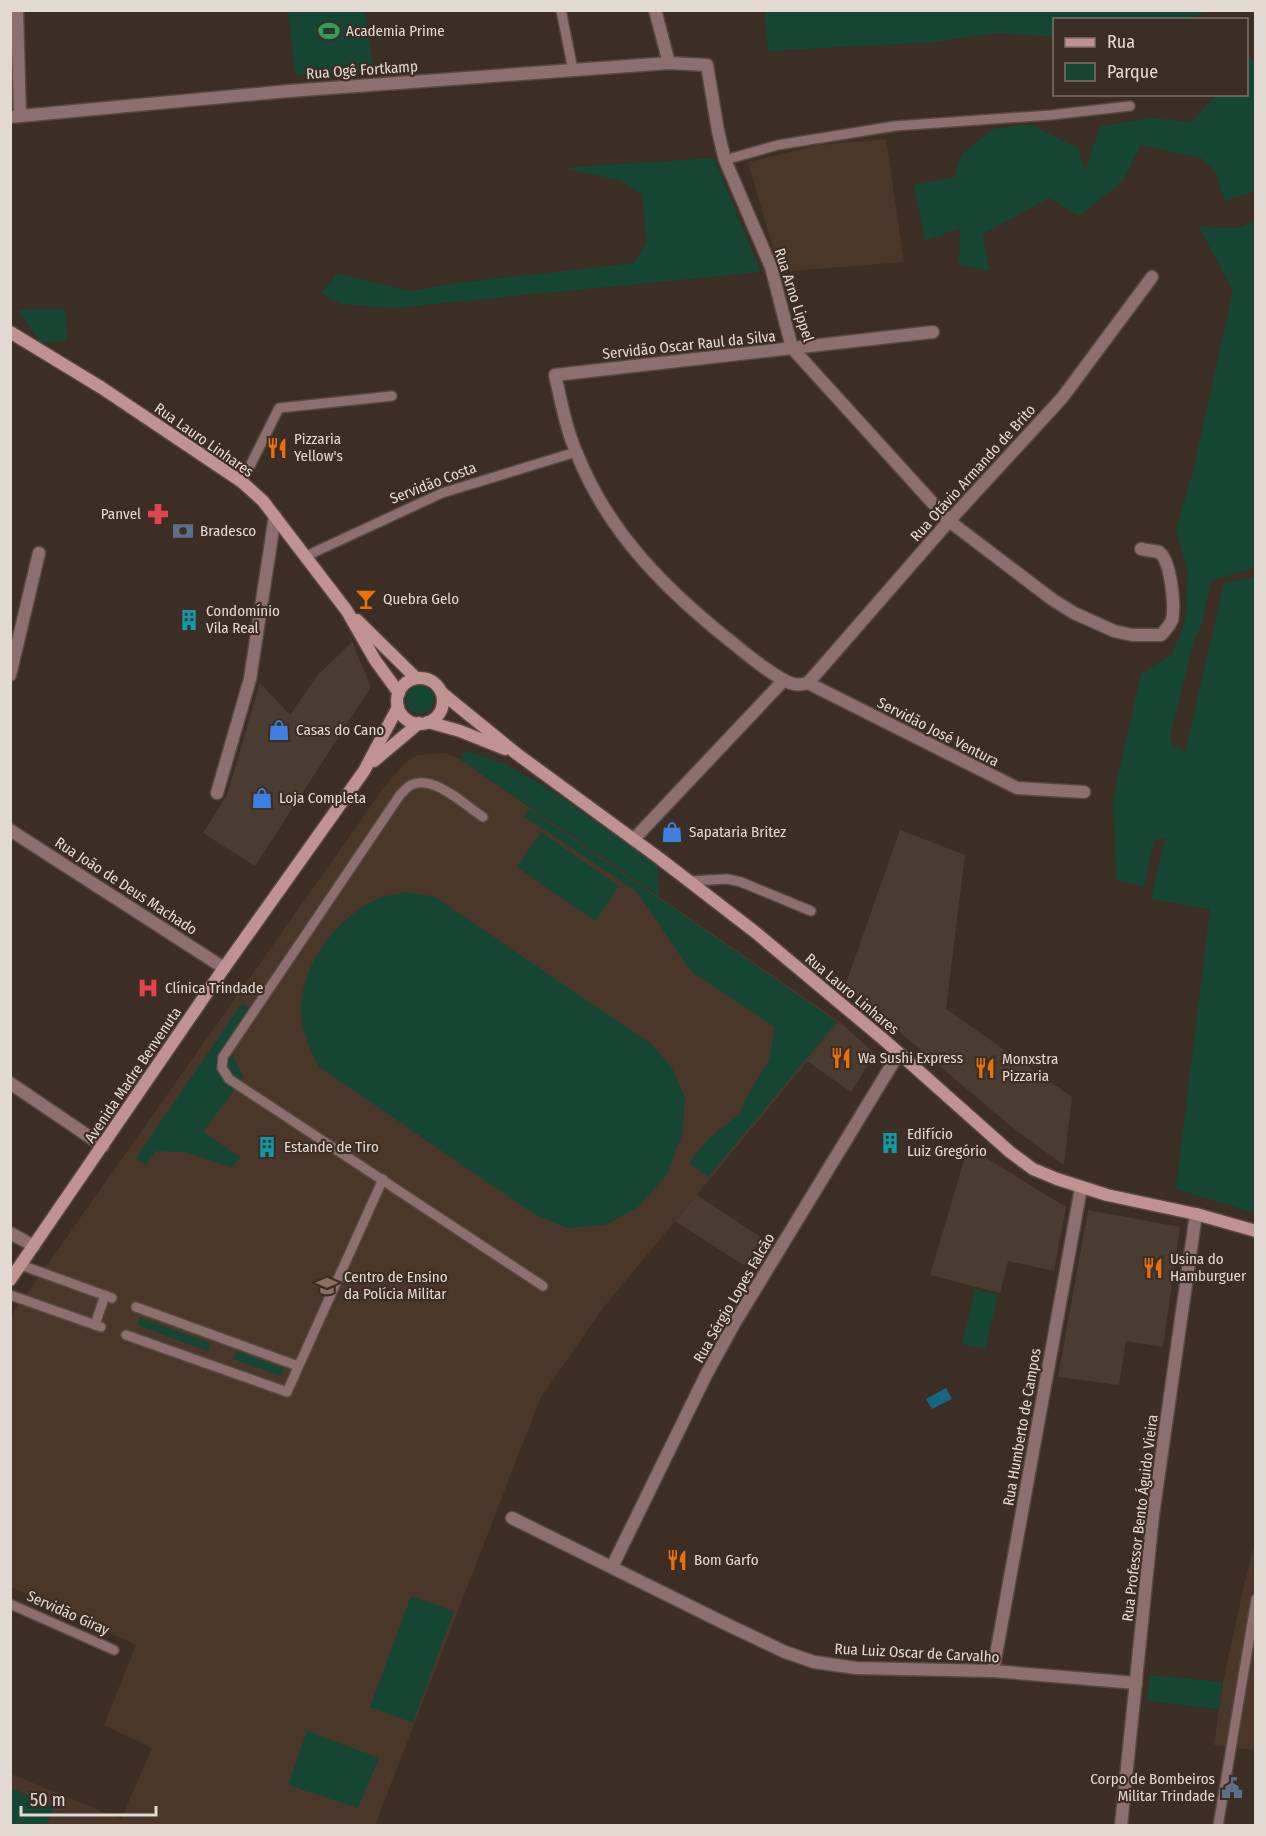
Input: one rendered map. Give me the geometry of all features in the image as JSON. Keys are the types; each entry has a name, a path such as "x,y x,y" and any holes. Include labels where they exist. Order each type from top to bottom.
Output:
{"main road":[{"name":"Rua Lauro Linhares","path":"10,332 102,388 242,482 263,501 347,611 375,660 399,693"},
{"name":"Rua Lauro Linhares","path":"347,611 416,678"},
{"path":"416,678 427,678 436,684 442,693 442,706 439,713 424,723 410,721 402,715 398,707 399,693 403,686 416,678"},
{"name":"Rua Lauro Linhares","path":"442,693 517,754 634,839 764,940 899,1053 1010,1152 1034,1169 1107,1196 1196,1214 1256,1231"},
{"name":"Avenida Madre Benvenuta","path":"10,1280 224,968 364,771 398,707"},
{"name":"Rua Lauro Linhares","path":"424,723 460,731 517,754"},
{"name":"Avenida Madre Benvenuta","path":"364,771 390,746 424,723"}],"street":[{"path":"15,117 17,10"},
{"path":"655,10 669,63"},
{"name":"Rua Ogê Fortkamp","path":"15,117 289,91 669,63 707,65"},
{"name":"Rua Arno Lippel","path":"707,65 725,159 771,267 792,348 950,521 1074,613 1114,631 1132,635 1161,635 1171,622 1173,612 1167,562 1160,552 1141,549"},
{"name":"Rua Otávio Armando de Brito","path":"808,683 1062,398 1152,277"},
{"name":"Servidão Oscar Raul da Silva","path":"555,375 933,332"},
{"name":"Servidão José Ventura","path":"555,375 576,452 608,516 652,570 681,600 710,625 783,680 794,684 808,683 1017,788 1084,792"},
{"path":"217,793 250,679 275,516"},
{"path":"10,675 39,553"},
{"path":"634,839 783,680"},
{"name":"Rua João de Deus Machado","path":"10,830 224,968"},
{"name":"Rua Sérgio Lopes Falcão","path":"612,1567 734,1324 899,1053"},
{"path":"10,1083 102,1146"},
{"name":"Rua Humberto de Campos","path":"993,1671 1081,1188"},
{"name":"Rua Professor Bento Águido Vieira","path":"1121,1826 1155,1505 1196,1214"},
{"path":"10,1233 34,1246"},
{"name":"Rua Luiz Oscar de Carvalho","path":"512,1518 734,1628 785,1652 814,1662 856,1668 993,1671 1136,1683"}],"lane":[{"path":"561,10 573,70"},
{"path":"725,159 778,145 895,126 1050,115 1130,106"},
{"path":"242,482 279,408 392,396"},
{"name":"Servidão Costa","path":"306,556 442,493 576,452"},
{"path":"483,817 443,788 426,782 411,785 400,795 223,1057 222,1068 229,1079 543,1286"},
{"path":"689,881 727,879 741,882 811,911"},
{"path":"126,1335 287,1392 383,1179"},
{"path":"10,1295 98,1326 108,1297 21,1265"},
{"path":"136,1306 298,1366"},
{"path":"1218,1826 1256,1599"},
{"name":"Servidão Giray","path":"10,1604 114,1650"}],"shaded area":[{"path":"886,139 904,262 780,272 748,162 819,145"},
{"path":"352,642 371,687 255,866 203,833 227,795 260,683 290,715 317,676"},
{"name":"Centro de Ensino da Polícia Militar","path":"446,753 460,759 840,1022 603,1308 540,1399 375,1825 11,1825 11,1774 121,1819 152,1748 104,1725 136,1645 11,1587 11,1316 385,786 406,762 418,755"},
{"path":"900,830 965,855 946,1009 1072,1097 1064,1165 1019,1133 845,986"},
{"name":"Wa Sushi Express","path":"840,1022 875,1054 851,1092 807,1061"},
{"path":"968,1147 1066,1207 1054,1271 1008,1261 1000,1293 930,1275"},
{"path":"697,1195 762,1238 745,1266 675,1221"},
{"path":"1088,1210 1180,1227 1163,1347 1126,1341 1119,1385 1058,1377"},
{"path":"1255,1542 1255,1750 1214,1745 1223,1682"}],"green space":[{"path":"765,10 1211,11 1189,18 1053,18 1053,37 997,33 935,42 768,51"},
{"name":"Academia Prime","path":"288,11 365,11 373,69 296,75"},
{"path":"1250,57 1256,62 1255,191 1225,201 1215,171 1201,158 1141,145 1122,182 1079,216 1049,198 983,234 989,271 959,264 960,228 925,241 914,185 953,178 962,154 993,129 1030,124 1078,148 1085,171 1100,126 1153,118 1192,122 1215,96 1248,96 1248,60"},
{"path":"714,158 761,272 394,308 341,304 321,293 337,274 411,291 457,283 634,263 647,241 642,194 618,180 562,168"},
{"path":"1255,221 1255,567 1211,581 1201,627 1194,640 1171,732 1171,744 1185,752 1224,583 1255,577 1255,1213 1176,1189 1210,909 1151,899 1165,838 1154,840 1144,887 1116,879 1113,798 1141,674 1172,655 1185,621 1188,573 1176,530 1193,471 1233,291 1199,227 1237,228"},
{"path":"65,309 67,341 41,343 18,310"},
{"path":"420,686 430,690 434,700 430,710 420,714 410,710 406,700 410,690"},
{"path":"466,751 505,764 551,790 657,865 659,896 460,759"},
{"path":"530,809 837,1022 708,1177 689,1163 709,1138 740,1114 745,1100 769,1060 775,1027 691,971 637,892 524,816"},
{"path":"541,832 619,886 595,921 517,867"},
{"path":"407,892 435,897 651,1044 672,1068 685,1098 682,1135 666,1176 638,1207 605,1225 567,1228 534,1214 319,1067 309,1046 301,1017 307,975 315,959 325,943 350,916 380,898"},
{"path":"242,1003 256,1012 230,1051 244,1077 203,1132 241,1158 231,1167 186,1152 156,1151 146,1165 136,1158"},
{"path":"975,1289 998,1295 985,1349 962,1344"},
{"path":"139,1317 210,1343 209,1350 137,1325"},
{"path":"237,1351 283,1368 282,1375 233,1359"},
{"path":"411,1596 454,1611 413,1723 370,1707"},
{"path":"1150,1675 1223,1682 1219,1709 1147,1701"},
{"path":"307,1731 379,1758 358,1808 288,1785"},
{"path":"11,1788 54,1807 46,1825 11,1825"}],"water":[{"path":"946,1388 952,1399 932,1409 926,1399"}],"place":[{"name":"Academia Prime","path":"329,31"},
{"name":"Pizzaria Yellow's","path":"277,448"},
{"name":"Panvel","path":"158,514"},
{"name":"Bradesco","path":"183,531"},
{"name":"Quebra Gelo","path":"366,599"},
{"name":"Condomínio Vila Real","path":"189,620"},
{"name":"Casas do Cano","path":"279,730"},
{"name":"Loja Completa","path":"262,798"},
{"name":"Sapataria Britez","path":"672,832"},
{"name":"Clínica Trindade","path":"148,988"},
{"name":"Wa Sushi Express","path":"841,1058"},
{"name":"Monxstra Pizzaria","path":"985,1068"},
{"name":"Edifício Luiz Gregório","path":"890,1143"},
{"name":"Estande de Tiro","path":"267,1147"},
{"name":"Usina do Hamburguer","path":"1153,1268"},
{"name":"Centro de Ensino da Polícia Militar","path":"327,1286"},
{"name":"Bom Garfo","path":"677,1560"},
{"name":"Corpo de Bombeiros Militar Trindade","path":"1232,1788"}]}
